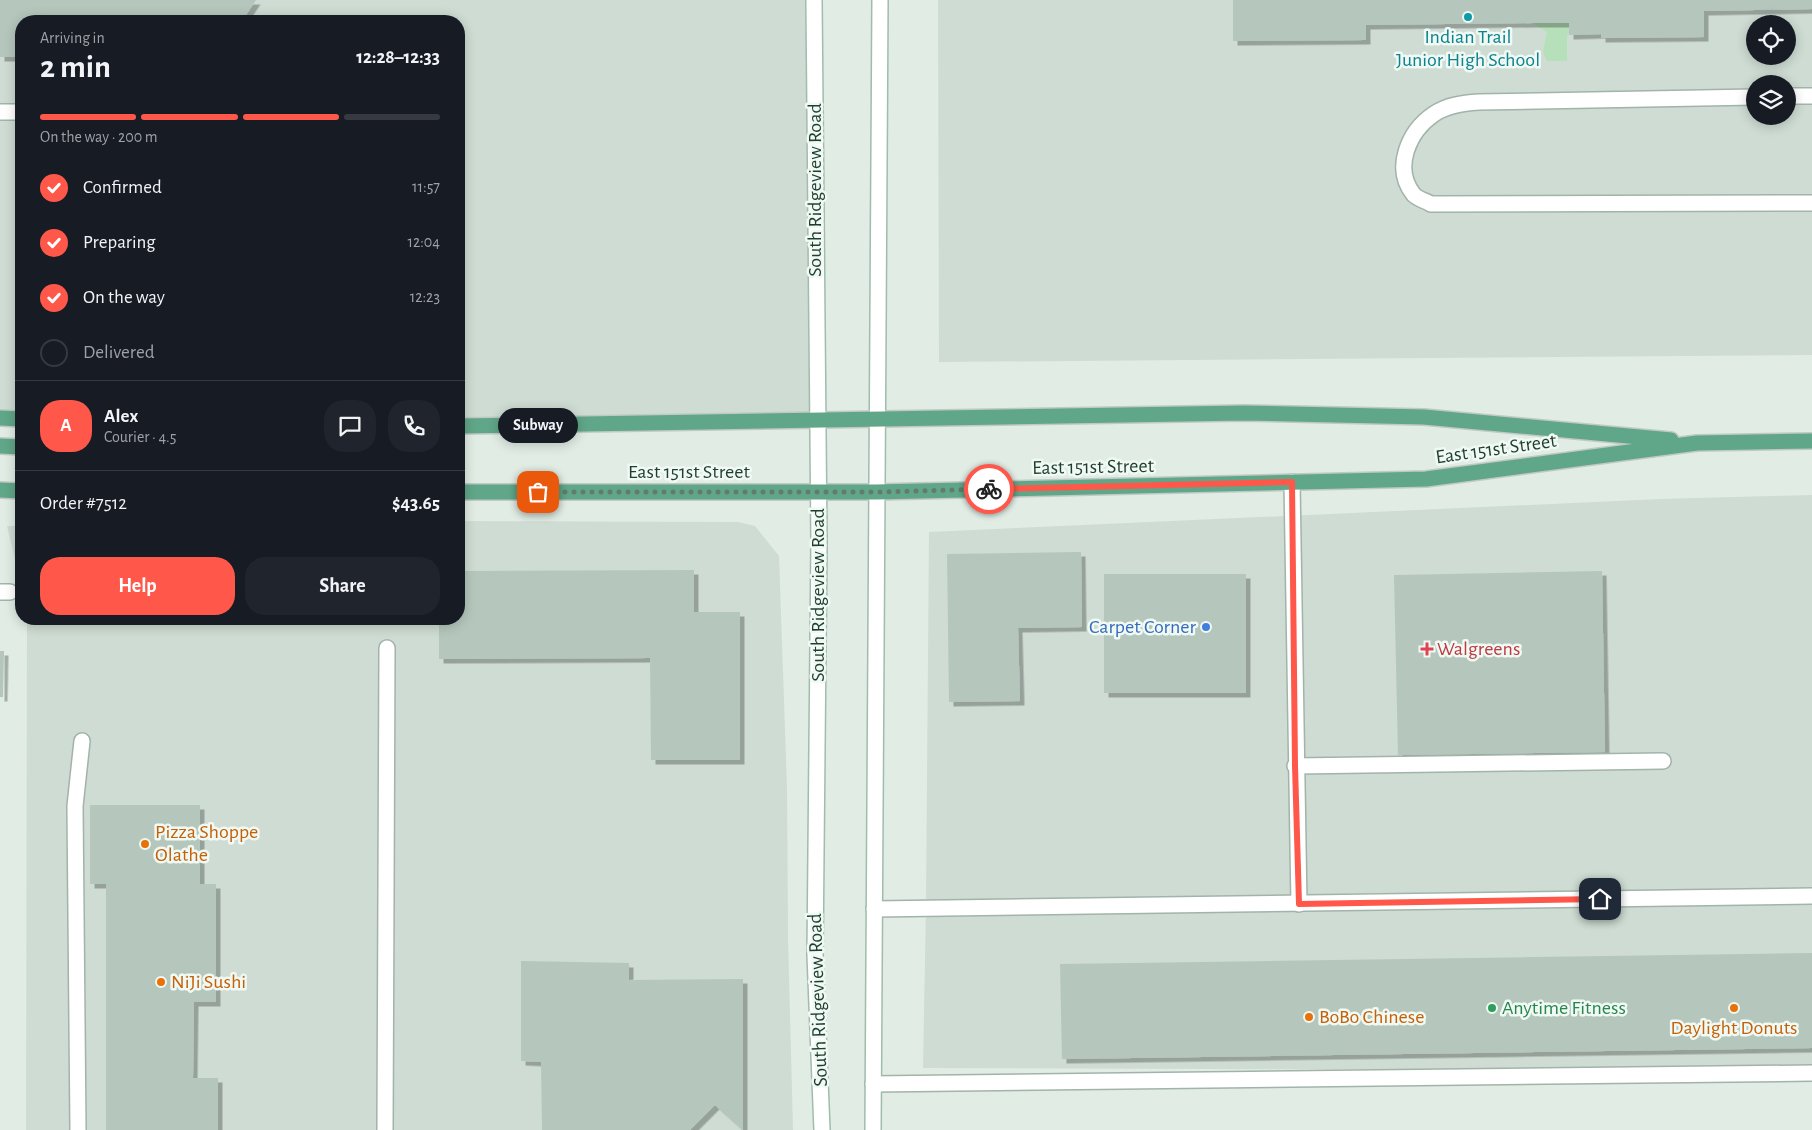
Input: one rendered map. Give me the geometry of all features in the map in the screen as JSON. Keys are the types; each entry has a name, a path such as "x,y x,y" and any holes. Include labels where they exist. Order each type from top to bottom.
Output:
{"main road":[{"name":"South Ridgeview Road","path":"814,0 820,542 815,955 822,1130"},
{"path":"873,1130 880,0"},
{"path":"1796,96 1812,96"},
{"path":"1746,97 1456,104 1435,113 1416,130 1407,146 1404,162 1406,181 1415,196 1431,204 1812,203"},
{"path":"0,112 15,112"},
{"name":"East 151st Street","path":"465,426 1244,413 1424,417 1697,443 1812,441"},
{"path":"0,418 15,419"},
{"name":"East 151st Street","path":"465,492 876,492 1426,479 1697,443"},
{"path":"0,446 15,447"},
{"path":"1292,482 1295,766 1299,904"},
{"path":"0,490 15,491"},
{"path":"385,1130 387,648"},
{"path":"78,1130 75,806 82,741"},
{"path":"1295,766 1663,761"},
{"path":"874,909 1812,896"},
{"path":"873,1084 1812,1073"}],"shaded area":[{"path":"0,0 814,0 818,420 465,426 465,15 15,15 15,419 0,418"},
{"path":"938,0 1812,0 1812,355 939,362"},
{"path":"1812,495 1812,1071 923,1068 929,532 1661,499"},
{"path":"465,521 738,522 755,526 779,556 787,789 788,939 793,1130 26,1130 27,625 465,625"},
{"path":"7,526 15,526 15,559"}],"green space":[{"path":"1534,23 1569,23 1567,61 1547,61 1543,52 1547,32"}],"building":[{"path":"0,0 256,0 246,15 15,15 15,57 0,57"},
{"name":"Indian Trail Junior High School","path":"1233,0 1812,0 1812,9 1704,11 1704,37 1601,38 1601,34 1569,35 1569,23 1534,23 1366,25 1366,40 1233,41"},
{"path":"1081,552 1082,627 1018,628 1020,701 949,702 947,554"},
{"path":"694,570 694,612 740,612 740,760 651,760 650,658 439,659 439,625 465,625 465,571"},
{"name":"Walgreens","path":"1602,571 1605,752 1398,755 1394,575"},
{"path":"1104,574 1246,574 1246,693 1104,693"},
{"path":"0,651 4,651 3,697 0,697"},
{"path":"90,805 200,805 200,884 216,884 216,1002 194,1002 193,1078 218,1078 218,1130 106,1130 106,884 90,884"},
{"path":"1812,953 1812,1048 1062,1059 1060,964"},
{"path":"521,961 629,963 629,980 743,979 743,1130 715,1105 690,1130 542,1130 541,1062 521,1061"}],"way so far":[{"path":"538,492 876,492 989,489"}],"place":[{"name":"Indian Trail Junior High School","path":"1468,17"},
{"name":"Subway","path":"538,492"},
{"name":"Carpet Corner","path":"1206,627"},
{"name":"Walgreens","path":"1427,649"},
{"name":"Pizza Shoppe Olathe","path":"145,844"},
{"name":"NiJi Sushi","path":"161,982"},
{"name":"Anytime Fitness","path":"1492,1008"},
{"name":"Daylight Donuts","path":"1734,1008"},
{"name":"BoBo Chinese","path":"1309,1017"}],"route":[{"path":"989,489 1292,482 1295,766 1299,904 1600,899"}]}
